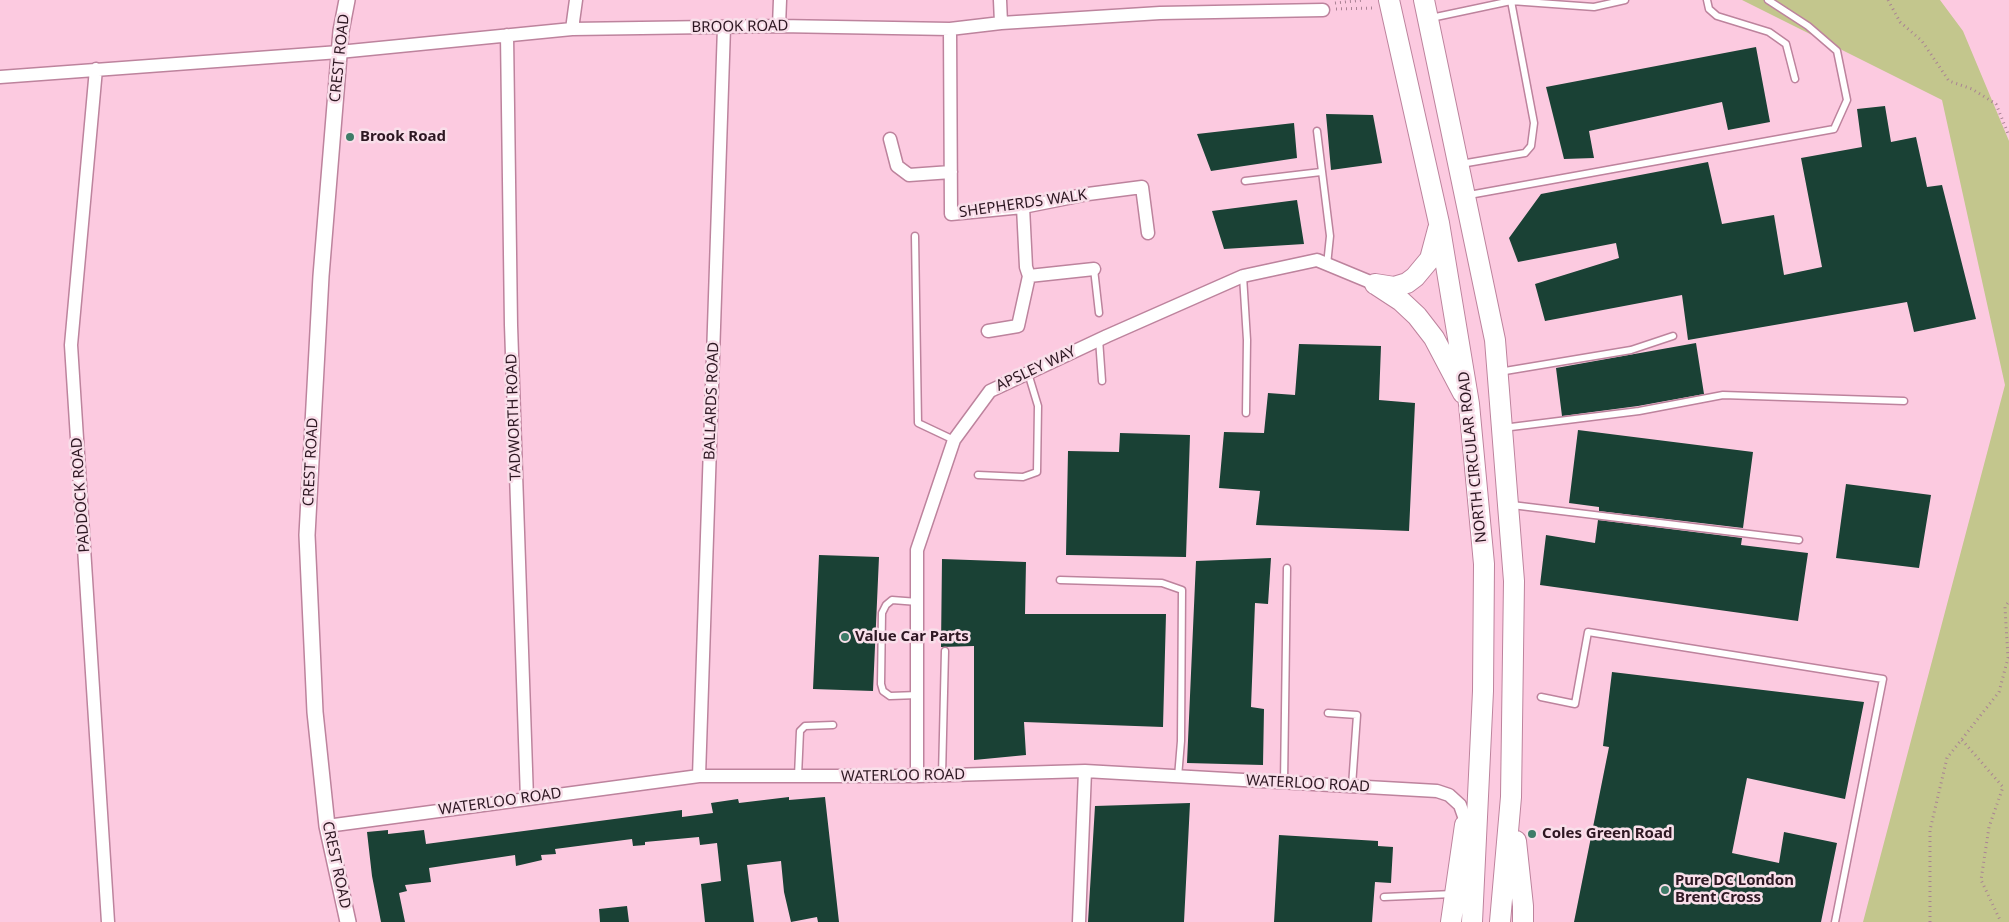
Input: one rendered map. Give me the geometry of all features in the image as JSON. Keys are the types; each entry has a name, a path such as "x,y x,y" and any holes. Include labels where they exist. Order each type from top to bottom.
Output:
{"highway":[{"name":"NORTH CIRCULAR ROAD","path":"1390,4 1439,224 1469,404 1484,564 1480,740 1472,922"},
{"name":"NORTH CIRCULAR ROAD","path":"1426,9 1495,340 1498,372 1514,581 1511,796 1500,922"},
{"path":"1375,284 1394,287 1407,283 1415,277 1430,259 1439,224"},
{"path":"1375,284 1401,301 1417,316 1434,338 1469,404"},
{"path":"1451,922 1480,740"},
{"path":"1511,796 1523,906 1522,922"}],"street":[{"name":"CREST ROAD","path":"347,0 339,52 322,276 307,535 315,712 326,826 348,922"},
{"path":"572,29 576,0"},
{"path":"779,26 780,0"},
{"path":"1000,0 1001,23"},
{"path":"1160,0 1160,13"},
{"name":"BROOK ROAD","path":"0,77 339,52 572,29 779,26 950,29 1001,23 1160,13 1323,10"},
{"name":"BALLARDS ROAD","path":"699,776 724,27"},
{"name":"SHEPHERDS WALK","path":"950,29 951,214 1023,207 1088,194 1142,187 1148,233"},
{"name":"TADWORTH ROAD","path":"507,35 511,325 527,799"},
{"name":"PADDOCK ROAD","path":"96,69 71,346 108,922"},
{"path":"890,139 897,166 909,175 951,172"},
{"path":"988,331 1018,326 1029,276 1026,267 1023,207"},
{"name":"APSLEY WAY","path":"917,776 917,550 954,440 990,391 1099,339 1243,276 1317,260 1375,284"},
{"path":"1029,276 1094,269"},
{"path":"1079,922 1085,771"},
{"name":"WATERLOO ROAD","path":"326,826 699,776 942,776 1085,771 1437,791 1449,795 1460,804 1466,822"}],"lane":[{"path":"1426,9 1511,2 1594,7 1625,0"},
{"path":"1707,0 1709,9 1717,16 1769,32 1780,38 1786,44 1795,79"},
{"path":"1465,196 1834,128 1847,100 1837,50 1808,26 1768,0"},
{"path":"1458,165 1525,153 1531,146 1534,123 1511,2"},
{"path":"1317,132 1330,236 1327,265"},
{"path":"1245,181 1321,172"},
{"path":"915,236 918,424 954,440"},
{"path":"1094,269 1099,313"},
{"path":"1243,276 1247,340 1246,413"},
{"path":"1498,372 1631,350 1673,336"},
{"path":"1099,339 1102,382"},
{"path":"978,475 1023,477 1037,472 1038,406 1028,373"},
{"path":"1502,428 1639,411 1723,395 1904,401"},
{"path":"1508,505 1799,540"},
{"path":"1284,782 1287,568"},
{"path":"1060,580 1162,583 1182,590 1181,741 1178,776"},
{"path":"918,602 892,600 886,605 882,613 881,684 884,691 890,696 918,695"},
{"path":"1541,697 1575,704 1588,632 1883,679 1835,922"},
{"path":"942,776 945,651"},
{"path":"1328,713 1357,715 1352,786"},
{"path":"798,777 800,731 806,726 833,724"},
{"path":"1384,897 1454,894"}],"path":[{"path":"1364,0 1321,3 1323,10 1390,4"},
{"path":"1888,0 1900,22 1922,40 1949,81 1972,89 1996,104 2009,136"},
{"path":"1930,922 1930,830 1947,758 1999,692 2008,658 2005,607 2009,600"},
{"path":"1962,740 2003,787 1989,827 1980,880 2001,922"}],"green space":[{"path":"1742,0 1940,0 1963,31 2009,141 2009,922 1863,922 2005,385 1942,100"}],"building":[{"path":"1756,47 1770,122 1728,130 1722,102 1589,131 1594,158 1564,159 1546,87"},
{"path":"1885,106 1891,142 1916,137 1927,187 1942,185 1976,319 1914,332 1907,302 1688,340 1682,295 1545,321 1535,284 1619,258 1616,243 1518,262 1509,238 1541,194 1708,162 1722,224 1774,215 1784,275 1822,267 1801,158 1862,147 1857,109"},
{"path":"1326,114 1373,115 1382,163 1331,170"},
{"path":"1294,123 1297,158 1211,171 1197,134"},
{"path":"1297,200 1304,244 1224,249 1212,211"},
{"path":"1696,343 1704,394 1638,406 1562,416 1556,368"},
{"path":"1299,344 1381,346 1379,400 1415,403 1409,531 1256,525 1260,491 1219,488 1224,432 1264,433 1268,393 1295,395"},
{"path":"1578,430 1753,452 1743,528 1599,511 1599,507 1569,503"},
{"path":"1120,433 1190,435 1186,557 1066,555 1068,451 1119,452"},
{"path":"1846,484 1931,495 1919,568 1836,558"},
{"path":"1598,520 1742,538 1741,545 1808,553 1798,621 1540,585 1546,535 1595,543"},
{"path":"819,555 879,557 873,691 813,689"},
{"path":"1271,558 1268,604 1255,603 1251,707 1264,709 1263,765 1187,763 1196,561"},
{"path":"942,559 1026,562 1025,614 1166,614 1163,727 1024,722 1026,755 974,760 974,646 941,647"},
{"path":"1612,672 1864,702 1845,799 1747,778 1732,853 1779,863 1784,832 1837,843 1821,922 1574,922 1609,747 1603,746"},
{"path":"789,797 789,800 825,797 839,922 818,922 817,917 791,922 784,892 781,861 747,865 754,922 705,922 701,884 721,881 717,843 700,845 699,837 645,842 645,845 633,846 632,839 555,849 556,854 541,855 542,860 516,866 515,855 429,868 431,882 405,885 407,891 399,893 405,922 381,922 372,876 367,832 388,830 388,834 424,830 426,844 682,810 682,817 713,813 711,803 738,799 739,803"},
{"path":"1190,803 1184,922 1088,922 1095,806"},
{"path":"1279,835 1378,841 1378,846 1393,847 1391,883 1375,882 1372,922 1274,922"},
{"path":"627,906 629,922 600,922 599,909"}],"place":[{"name":"Brook Road","path":"350,137"},
{"name":"Value Car Parts","path":"845,637"},
{"name":"Coles Green Road","path":"1532,834"},
{"name":"Pure DC London Brent Cross","path":"1665,890"}]}
